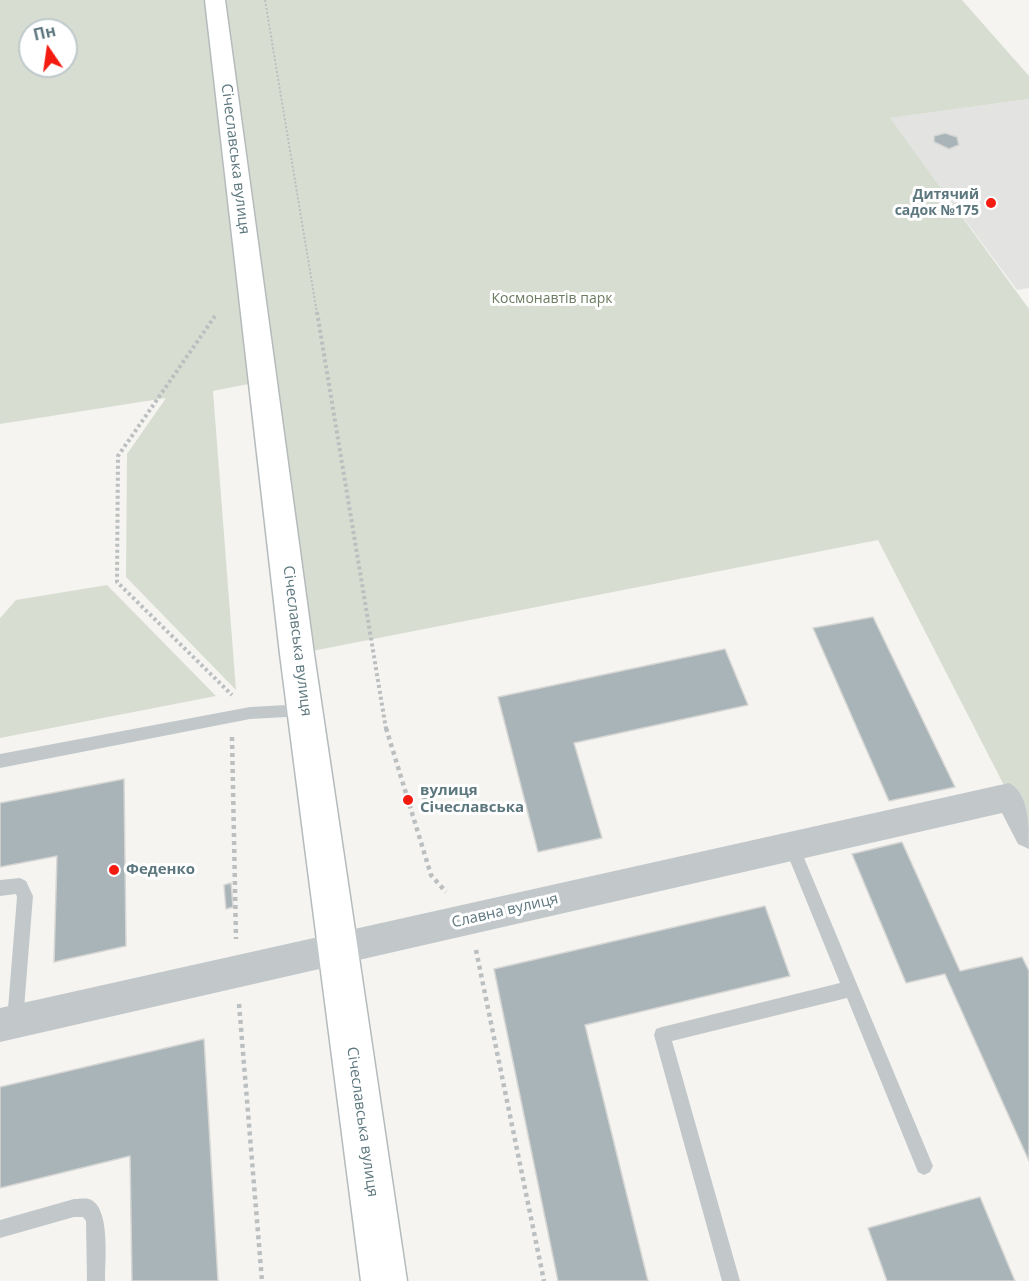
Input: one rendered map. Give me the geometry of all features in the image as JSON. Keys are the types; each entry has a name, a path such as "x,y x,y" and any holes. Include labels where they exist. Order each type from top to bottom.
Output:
{"main road":[{"name":"Січеславська вулиця","path":"215,0 306,710 384,1281"}],"street":[{"name":"Славна вулиця","path":"8,1023 1009,797 1029,834"}],"lane":[{"path":"0,761 250,713 306,710"},
{"path":"792,846 924,1166"},
{"path":"0,888 20,886 25,896 8,1023"},
{"path":"731,1281 662,1035 851,989"},
{"path":"0,1229 74,1208 87,1208 95,1218 96,1281"}],"path":[{"path":"265,0 387,734 431,875 470,919 544,1281"},
{"path":"215,316 118,456 117,582 250,713"}],"shaded area":[{"name":"Дитячий садок №175","path":"1029,99 1029,288 1017,290 889,118"}],"green space":[{"name":"Космонавтів парк","path":"0,0 962,0 1029,76 1029,99 890,118 1029,309 1029,834 878,540 297,654 264,381 213,391 236,690 126,577 127,454 166,398 0,424"},
{"path":"107,585 216,696 0,738 0,618 16,600"}],"building":[{"path":"945,133 957,137 959,145 949,149 934,142 934,136"},
{"path":"873,617 955,787 889,801 813,628"},
{"path":"725,649 748,705 574,743 602,838 538,852 498,697"},
{"path":"124,779 126,946 54,962 57,856 0,867 0,803"},
{"path":"427,785 431,806 424,807 420,786"},
{"path":"902,842 960,971 1022,957 1029,971 1029,1161 945,974 906,983 852,854"},
{"path":"231,883 233,907 226,909 224,885"},
{"path":"765,906 790,976 585,1025 648,1281 558,1281 494,969"},
{"path":"204,1039 218,1281 132,1281 130,1156 0,1188 0,1087"},
{"path":"980,1197 1015,1281 887,1281 868,1228"}],"place":[{"name":"Дитячий садок №175","path":"991,203"},
{"name":"вулиця Січеславська","path":"408,800"},
{"name":"Феденко","path":"114,870"}]}
